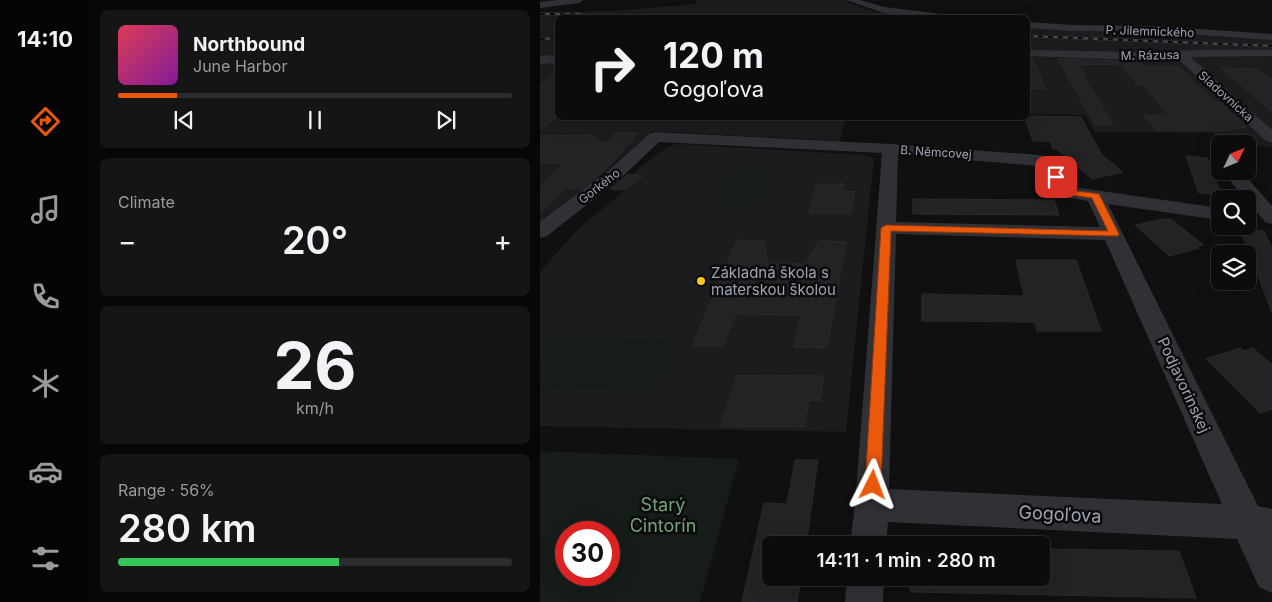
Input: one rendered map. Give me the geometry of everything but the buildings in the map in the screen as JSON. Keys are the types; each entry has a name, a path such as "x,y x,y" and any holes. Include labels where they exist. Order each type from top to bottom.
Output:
{"street":[{"path":"540,5 579,0"},
{"path":"850,0 871,8 923,15"},
{"path":"906,13 907,0"},
{"name":"P. Jilemnického","path":"1030,25 1072,28 1156,29 1272,37"},
{"name":"M. Rázusa","path":"1030,53 1138,56 1199,53 1272,53"},
{"name":"Sladovnícka","path":"1181,55 1272,138"},
{"path":"540,60 555,59"},
{"name":"B. Němcovej","path":"657,130 1039,160 1045,162 1067,192 1211,213"},
{"name":"Gorkého","path":"540,232 616,173 657,130"},
{"path":"869,536 890,149"},
{"path":"1239,180 1272,220"},
{"name":"Podjavorinskej","path":"1095,196 1260,524 1272,574"},
{"path":"1256,219 1272,220"},
{"path":"886,228 1114,234"},
{"name":"Gogoľova","path":"872,505 1260,524"},
{"path":"864,602 865,586"}],"shaded area":[{"path":"696,0 842,0 872,11 905,15 555,15 555,120 845,120 840,141 652,131 540,228 540,12 614,11 695,4"},
{"path":"1030,27 1272,39 1272,148 1256,145 1256,135 1095,132 1085,115 1030,114"},
{"name":"Základná škola s materskou školou","path":"677,144 866,155 874,158 846,432 540,426 540,272 579,228 641,177 632,175 639,168 667,147"}],"green space":[{"path":"738,166 772,167 754,203 718,202"},
{"path":"555,335 678,341 652,392 540,387 540,355"},
{"name":"Starý Cintorín","path":"540,451 739,459 700,602 540,602"}],"railway":[{"path":"540,14 580,14"},
{"path":"1030,36 1272,46"},
{"path":"540,39 555,38"}],"place":[{"name":"Základná škola s materskou školou","path":"701,281"}],"route":[{"path":"873,485 886,228 1114,234 1095,196 1067,192 1056,177"}]}
